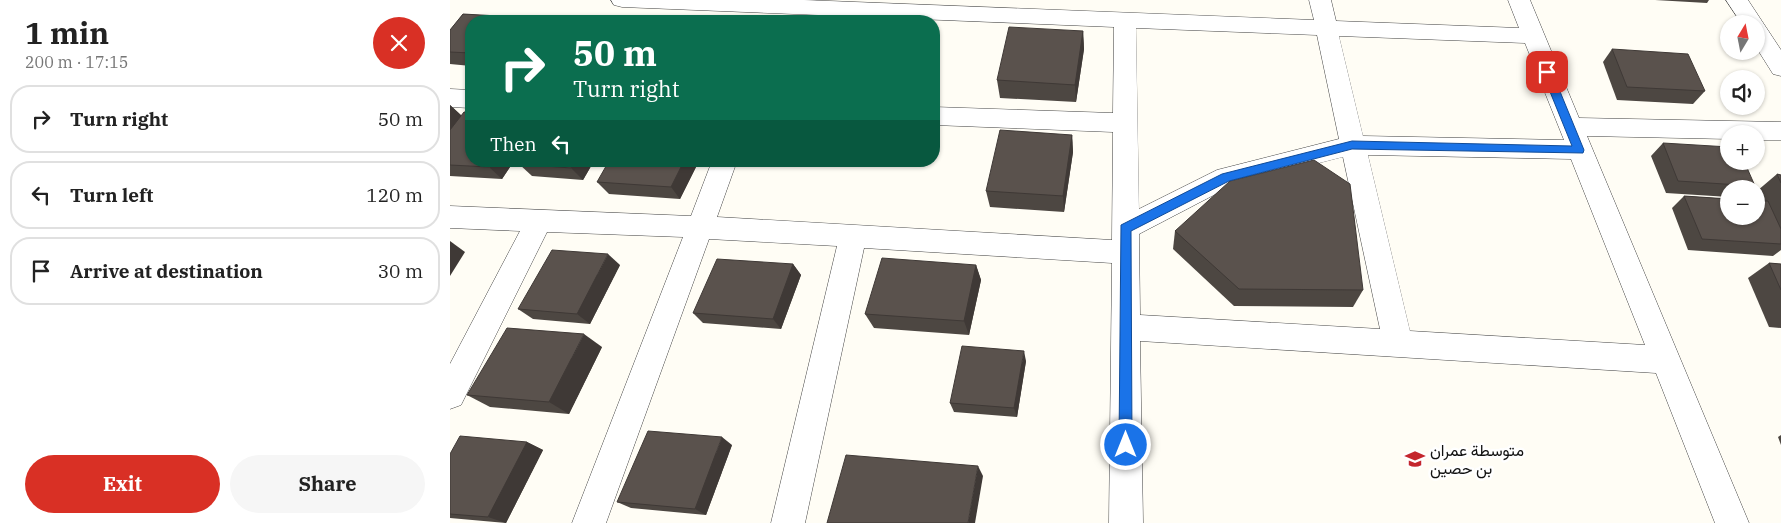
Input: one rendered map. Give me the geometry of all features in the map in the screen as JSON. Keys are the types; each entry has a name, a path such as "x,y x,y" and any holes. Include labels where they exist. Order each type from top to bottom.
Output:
{"street":[{"path":"622,0 782,9 1532,36"},
{"path":"1320,0 1398,344"},
{"path":"1519,0 1532,36 1732,523"},
{"path":"1737,0 1747,15"},
{"path":"1125,20 1126,523"},
{"path":"1765,43 1781,68"},
{"path":"450,98 465,99"},
{"path":"940,116 1125,123"},
{"path":"450,217 700,227 853,236 1125,240 1226,177 1352,145 1574,139 1781,130"},
{"path":"589,523 722,167"},
{"path":"450,395 539,220"},
{"path":"788,523 853,236"},
{"path":"1126,327 1666,360"}],"building":[{"path":"463,14 481,15 465,15 465,53 450,52 450,30"},
{"path":"1009,27 1083,31 1075,85 997,80"},
{"path":"1612,49 1688,54 1705,91 1627,87"},
{"path":"465,112 465,166 450,165 450,130"},
{"path":"1000,130 1072,135 1063,196 986,191"},
{"path":"1663,143 1720,146 1720,170 1748,170 1752,180 1720,180 1720,184 1678,181"},
{"path":"1314,160 1350,184 1363,290 1239,289 1175,231 1230,181"},
{"path":"606,167 681,167 671,187 597,182"},
{"path":"1777,174 1781,175 1781,183"},
{"path":"1684,196 1720,198 1720,225 1765,225 1765,201 1768,201 1781,229 1781,244 1702,239"},
{"path":"552,250 608,254 577,314 518,309"},
{"path":"882,258 976,265 964,321 865,314"},
{"path":"717,259 793,264 773,319 693,313"},
{"path":"1769,263 1781,264 1781,290"},
{"path":"507,328 584,334 549,402 467,395"},
{"path":"962,346 1024,351 1014,408 950,403"},
{"path":"648,431 722,437 695,509 617,502"},
{"path":"460,436 527,442 488,517 450,514 450,454"},
{"path":"846,455 978,466 968,523 827,523"}],"place":[{"name":"متوسطة عمران بن حصين","path":"1415,459"}],"route":[{"path":"1126,445 1125,228 1226,177 1352,145 1579,150 1547,72"}]}
